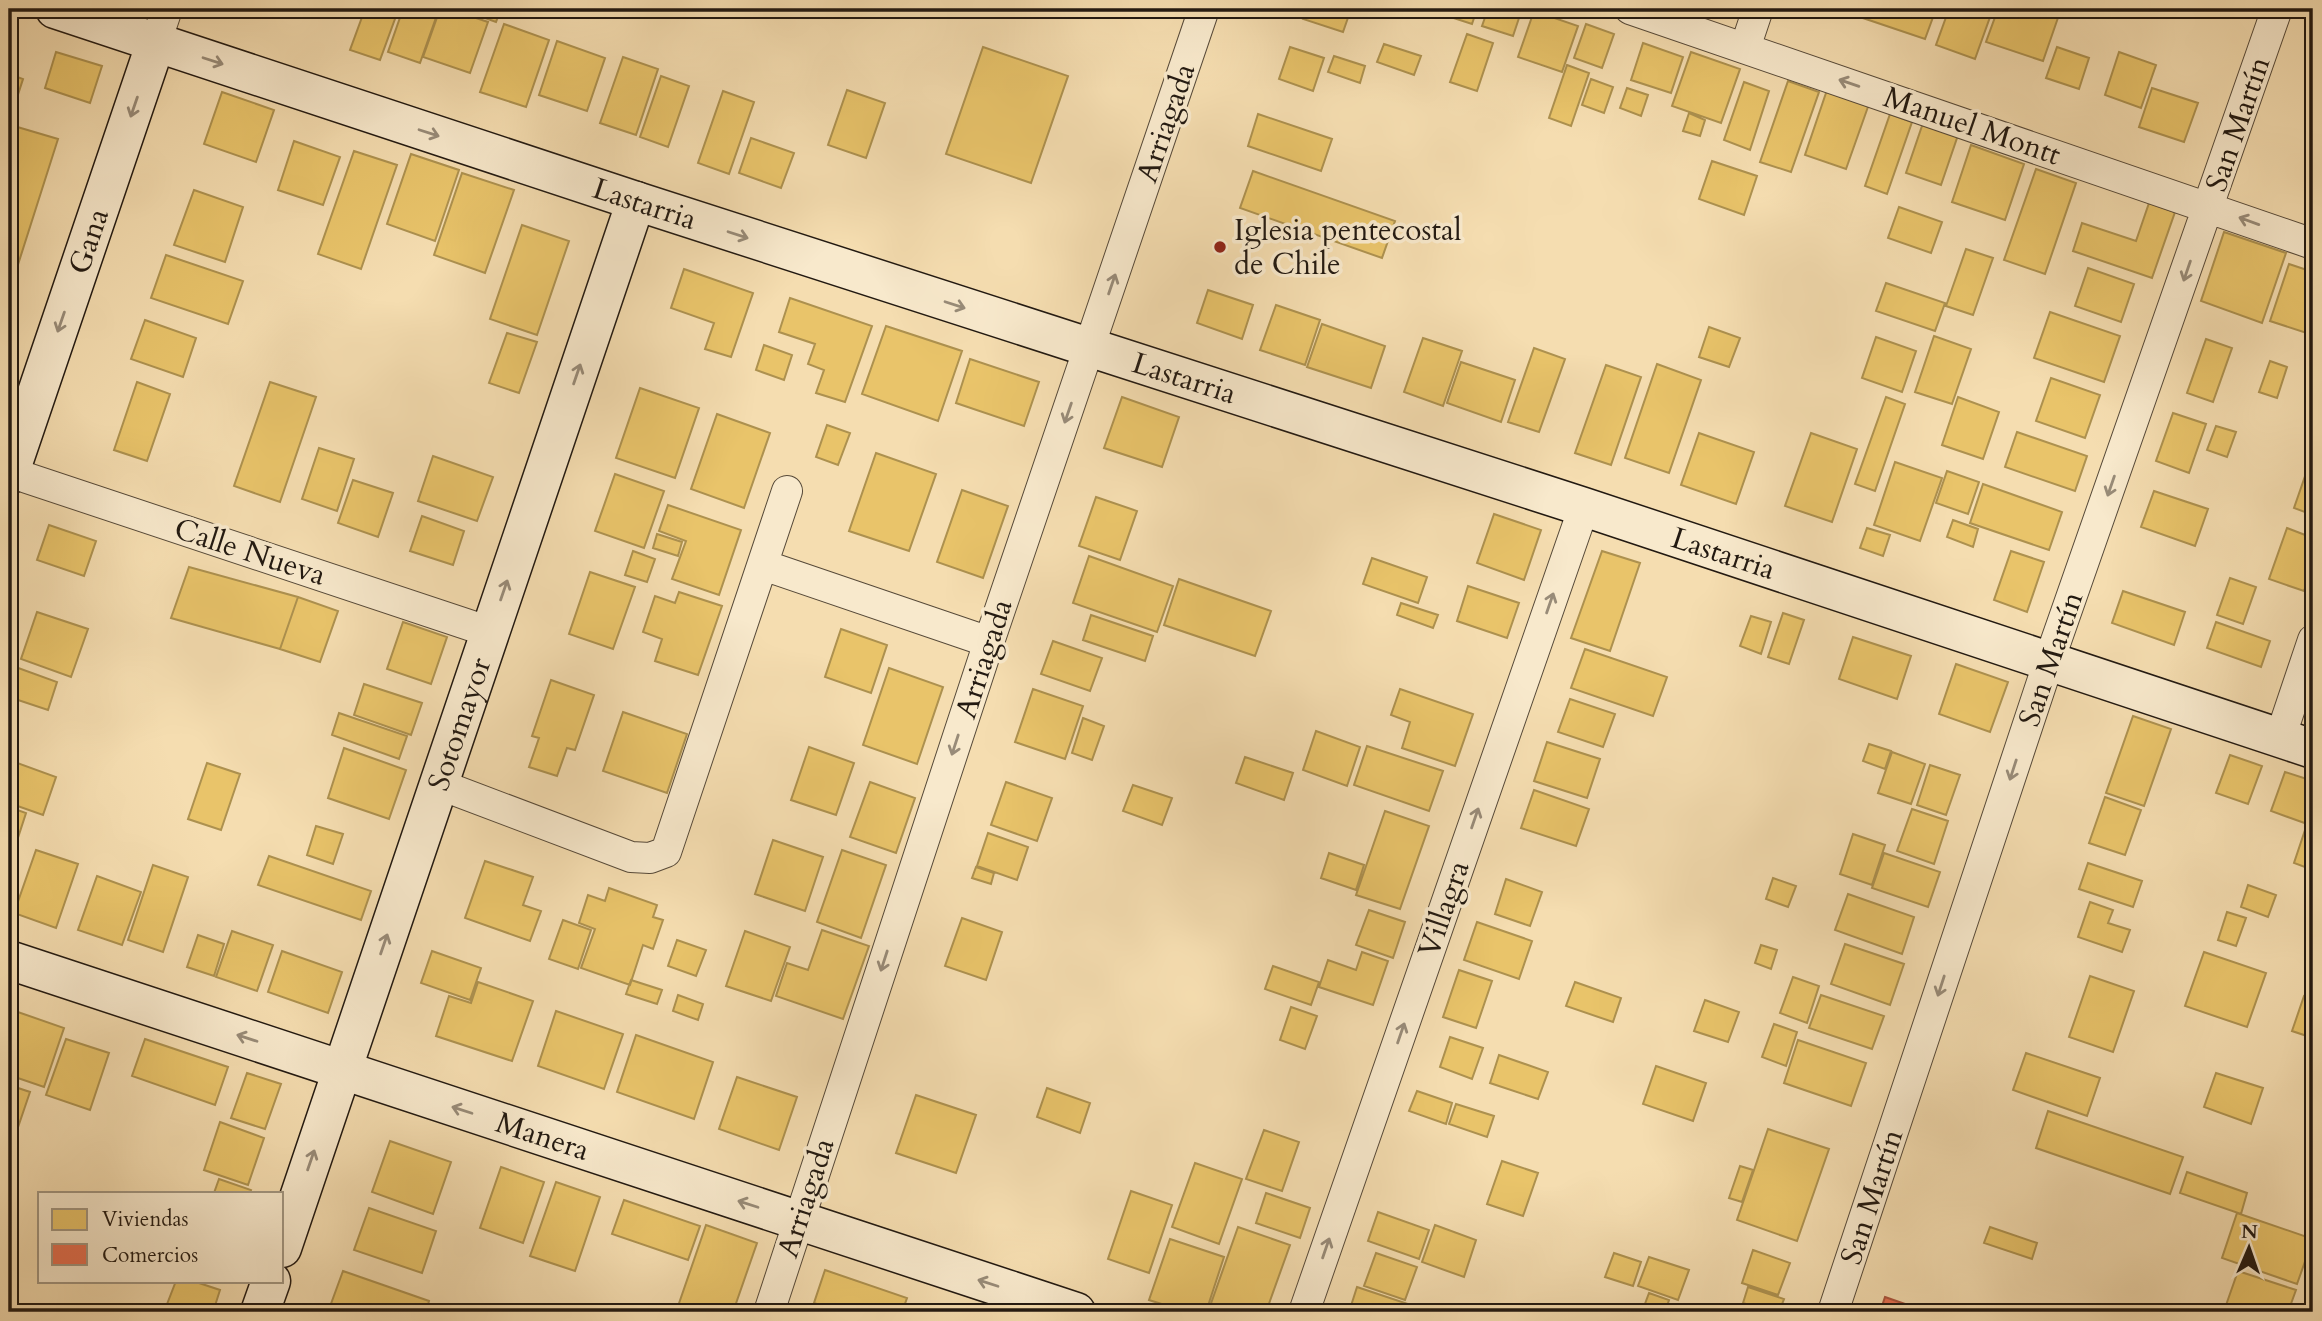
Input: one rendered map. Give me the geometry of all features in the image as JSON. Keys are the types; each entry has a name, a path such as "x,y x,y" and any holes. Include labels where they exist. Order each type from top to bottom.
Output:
{"main road":[{"name":"Lastarria","path":"55,9 161,26 636,201 1584,507 2297,743"},
{"name":"Gana","path":"9,473 161,26"},
{"name":"Sotomayor","path":"284,1242 636,201"},
{"name":"Manera","path":"9,960 1076,1312"},
{"path":"260,1312 271,1282"}],"street":[{"name":"Arriagada","path":"769,1312 989,642 1204,9"},
{"name":"Manuel Montt","path":"1630,9 2313,244"},
{"path":"1745,48 1758,9"},
{"name":"San Martín","path":"1833,1312 2049,661 2277,9"},
{"name":"Calle Nueva","path":"9,473 490,632"},
{"path":"438,784 631,857 650,858 666,852 787,491"},
{"name":"Villagra","path":"1304,1312 1584,507"},
{"path":"763,565 989,642"},
{"path":"2297,743 2313,639"}],"building: Viviendas":[{"path":"365,9 376,9 396,16 380,60 350,50"},
{"path":"403,9 439,9 420,63 388,52"},
{"path":"440,9 449,9 488,22 470,73 423,57"},
{"path":"460,9 501,9 496,22"},
{"path":"1307,9 1351,9 1343,32 1303,19"},
{"path":"1426,9 1477,9 1472,24"},
{"path":"1488,9 1522,9 1513,36 1482,26"},
{"path":"1859,9 1936,9 1925,39 1857,16"},
{"path":"1949,9 1967,9 1990,17 1975,59 1936,45"},
{"path":"1998,9 2061,9 2043,61 1986,42"},
{"path":"1534,11 1578,26 1562,72 1518,57"},
{"path":"504,24 549,40 526,107 480,92"},
{"path":"1586,24 1614,34 1602,68 1574,58"},
{"path":"1467,34 1493,43 1477,91 1450,82"},
{"path":"557,41 605,58 587,111 539,95"},
{"path":"1643,43 1683,57 1671,93 1631,80"},
{"path":"1384,44 1421,56 1414,75 1377,62"},
{"path":"983,47 1068,76 1031,183 946,154"},
{"path":"1290,47 1324,58 1313,91 1279,79"},
{"path":"2057,47 2089,58 2079,89 2046,78"},
{"path":"56,52 102,66 90,103 45,88"},
{"path":"1691,52 1740,69 1721,123 1672,106"},
{"path":"2119,52 2156,65 2141,108 2105,95"},
{"path":"1334,56 1365,66 1360,83 1328,72"},
{"path":"623,57 658,69 636,135 600,123"},
{"path":"1567,65 1589,73 1571,126 1549,118"},
{"path":"9,74 23,79 14,107 9,105"},
{"path":"661,76 689,86 668,147 640,137"},
{"path":"1591,79 1613,87 1604,113 1582,105"},
{"path":"1788,81 1819,92 1791,172 1760,162"},
{"path":"1744,82 1769,91 1750,150 1724,140"},
{"path":"1627,88 1648,95 1641,116 1620,108"},
{"path":"2152,88 2198,103 2184,142 2139,127"},
{"path":"847,90 885,103 866,158 828,145"},
{"path":"1827,90 1869,104 1846,169 1805,155"},
{"path":"723,91 754,102 729,174 698,163"},
{"path":"222,92 274,110 256,162 204,144"},
{"path":"1689,113 1705,120 1700,136 1683,131"},
{"path":"1258,114 1332,139 1321,171 1248,146"},
{"path":"1890,114 1912,122 1887,194 1865,186"},
{"path":"1923,123 1958,135 1941,185 1906,173"},
{"path":"14,126 58,139 15,274 9,272 9,143"},
{"path":"751,138 794,153 781,188 739,173"},
{"path":"294,141 340,157 323,205 278,190"},
{"path":"1971,145 2024,164 2005,220 1952,202"},
{"path":"354,151 397,165 361,269 318,254"},
{"path":"411,154 459,170 435,241 387,224"},
{"path":"1712,161 1757,176 1744,215 1699,199"},
{"path":"2036,169 2076,183 2045,274 2004,260"},
{"path":"1253,171 1395,221 1382,258 1240,208"},
{"path":"462,173 514,190 485,273 434,255"},
{"path":"194,190 243,207 225,262 174,245"},
{"path":"2149,203 2175,212 2152,278 2073,251 2082,223 2136,241"},
{"path":"1899,207 1942,222 1931,253 1888,238"},
{"path":"522,225 569,241 537,335 490,319"},
{"path":"2224,232 2286,253 2262,323 2201,301"},
{"path":"1966,249 1993,258 1973,315 1946,306"},
{"path":"166,255 243,281 228,324 151,298"},
{"path":"2289,264 2313,272 2313,335 2270,321"},
{"path":"2088,268 2134,284 2121,322 2075,306"},
{"path":"684,269 753,293 731,357 705,349 714,323 671,308"},
{"path":"1886,283 1945,303 1935,331 1876,311"},
{"path":"1208,290 1253,305 1242,339 1197,323"},
{"path":"790,298 872,326 845,402 816,393 824,370 808,364 815,344 779,332"},
{"path":"1276,305 1320,320 1305,365 1260,350"},
{"path":"2050,312 2120,336 2104,382 2034,358"},
{"path":"145,320 196,338 183,377 131,359"},
{"path":"1322,324 1385,346 1371,388 1307,367"},
{"path":"886,326 962,351 938,421 862,394"},
{"path":"1709,327 1740,338 1729,367 1699,357"},
{"path":"507,333 537,342 519,393 489,383"},
{"path":"1934,336 1971,349 1952,404 1915,392"},
{"path":"1876,337 1916,351 1902,392 1862,378"},
{"path":"1423,338 1462,351 1443,406 1404,392"},
{"path":"2206,339 2232,348 2213,402 2187,393"},
{"path":"764,345 792,355 784,380 756,370"},
{"path":"1534,348 1565,359 1539,432 1508,422"},
{"path":"970,359 1039,382 1024,426 956,403"},
{"path":"2270,361 2287,367 2277,398 2259,392"},
{"path":"1461,362 1515,380 1501,422 1447,403"},
{"path":"1657,364 1701,380 1669,473 1625,458"},
{"path":"1606,365 1641,377 1611,465 1575,453"},
{"path":"2051,378 2100,395 2085,438 2036,421"},
{"path":"137,382 170,394 147,461 114,450"},
{"path":"270,382 316,397 280,502 234,486"},
{"path":"640,388 699,408 675,478 616,458"},
{"path":"1122,397 1179,417 1162,467 1104,448"},
{"path":"1886,397 1905,404 1875,491 1855,484"},
{"path":"1958,397 1999,412 1983,459 1942,445"},
{"path":"2173,413 2206,424 2189,473 2156,461"},
{"path":"717,414 770,433 744,508 691,489"},
{"path":"827,425 850,433 838,465 816,457"},
{"path":"2216,426 2236,432 2227,457 2207,450"},
{"path":"2017,432 2087,456 2075,491 2005,467"},
{"path":"1699,433 1754,452 1736,504 1681,485"},
{"path":"1811,433 1857,449 1832,522 1785,506"},
{"path":"319,448 354,459 337,511 302,499"},
{"path":"876,453 936,474 909,551 849,531"},
{"path":"433,456 493,477 477,521 418,501"},
{"path":"2313,457 2313,515 2294,508"},
{"path":"1895,462 1942,478 1920,541 1874,525"},
{"path":"1947,471 1979,482 1968,514 1936,503"},
{"path":"615,474 664,491 644,548 595,531"},
{"path":"353,480 393,493 378,537 338,523"},
{"path":"1983,484 2062,512 2049,550 1970,523"},
{"path":"962,490 1008,506 983,578 937,562"},
{"path":"2154,491 2208,509 2195,546 2141,527"},
{"path":"1096,497 1137,511 1120,560 1079,546"},
{"path":"668,505 741,530 719,595 672,579 686,541 659,531"},
{"path":"1494,514 1541,530 1524,580 1477,563"},
{"path":"422,516 464,531 453,565 410,551"},
{"path":"1953,520 1978,529 1973,547 1947,537"},
{"path":"49,525 96,541 84,576 37,560"},
{"path":"1867,528 1890,535 1883,556 1860,548"},
{"path":"2287,528 2313,538 2313,565 2304,591 2269,579"},
{"path":"657,534 682,542 678,556 653,548"},
{"path":"633,551 655,559 647,582 625,575"},
{"path":"1602,551 1640,563 1610,651 1571,638"},
{"path":"2011,551 2044,562 2027,612 1994,600"},
{"path":"1089,556 1173,586 1157,632 1073,603"},
{"path":"1372,558 1427,577 1418,603 1363,584"},
{"path":"189,567 298,597 280,649 171,618"},
{"path":"590,572 635,587 613,649 569,634"},
{"path":"2230,578 2256,587 2243,624 2217,615"},
{"path":"1179,579 1271,611 1255,656 1164,625"},
{"path":"1468,586 1519,603 1507,638 1457,621"},
{"path":"2123,591 2185,612 2174,645 2112,623"},
{"path":"679,592 722,606 698,675 655,661 662,639 643,632 655,596 675,603"},
{"path":"298,597 338,611 320,662 280,649"},
{"path":"1401,603 1438,615 1433,628 1397,615"},
{"path":"37,612 88,629 71,677 21,659"},
{"path":"1783,613 1804,620 1789,664 1768,657"},
{"path":"1091,615 1153,636 1145,661 1083,640"},
{"path":"1751,616 1771,622 1761,654 1740,646"},
{"path":"403,622 447,637 431,684 387,669"},
{"path":"2216,622 2270,641 2261,667 2207,648"},
{"path":"841,629 887,645 871,693 825,677"},
{"path":"1853,637 1911,656 1897,699 1839,679"},
{"path":"1053,641 1102,658 1090,691 1041,674"},
{"path":"1585,649 1667,677 1653,716 1571,688"},
{"path":"1956,664 2008,682 1990,732 1939,714"},
{"path":"10,665 57,682 48,710 9,697"},
{"path":"889,668 943,687 917,764 863,745"},
{"path":"551,680 594,695 575,750 567,748 557,776 529,767 539,738 532,736"},
{"path":"364,684 422,703 411,735 354,715"},
{"path":"1033,689 1083,706 1065,759 1015,742"},
{"path":"1400,689 1473,714 1455,766 1402,748 1410,722 1391,715"},
{"path":"1570,699 1615,714 1603,747 1558,732"},
{"path":"623,712 687,734 667,793 603,771"},
{"path":"339,713 407,736 399,759 332,735"},
{"path":"2133,716 2171,729 2144,806 2106,793"},
{"path":"1083,718 1104,726 1092,760 1072,753"},
{"path":"1316,731 1360,747 1347,786 1303,770"},
{"path":"1547,742 1600,759 1587,798 1534,781"},
{"path":"1869,744 1891,751 1885,769 1863,761"},
{"path":"1367,746 1443,771 1429,811 1354,785"},
{"path":"809,747 854,763 836,815 791,800"},
{"path":"344,748 406,770 389,819 328,798"},
{"path":"1892,752 1925,764 1911,804 1878,793"},
{"path":"2230,755 2262,766 2248,804 2216,793"},
{"path":"1245,757 1293,773 1284,800 1236,783"},
{"path":"9,760 56,777 43,815 9,803"},
{"path":"207,763 240,774 221,830 188,819"},
{"path":"1930,765 1960,775 1946,815 1917,805"},
{"path":"2285,772 2313,781 2313,826 2271,811"},
{"path":"870,782 915,798 896,853 850,837"},
{"path":"1006,782 1052,798 1037,841 991,825"},
{"path":"1133,785 1172,798 1162,825 1123,811"},
{"path":"1534,790 1589,809 1576,846 1521,828"},
{"path":"2105,797 2141,810 2125,855 2089,843"},
{"path":"9,807 26,813 13,853 9,851"},
{"path":"1912,809 1948,821 1934,864 1897,851"},
{"path":"1385,811 1429,826 1400,909 1356,895"},
{"path":"316,826 343,834 333,864 307,855"},
{"path":"2305,830 2313,833 2313,870 2294,863"},
{"path":"988,833 1028,847 1017,880 977,866"},
{"path":"1853,834 1885,845 1872,885 1840,874"},
{"path":"773,840 823,857 805,911 755,894"},
{"path":"36,850 78,864 56,928 14,913"},
{"path":"842,850 886,865 861,938 817,922"},
{"path":"1329,853 1364,865 1356,890 1321,878"},
{"path":"1884,853 1940,872 1928,907 1872,888"},
{"path":"269,856 371,891 361,920 258,885"},
{"path":"485,861 533,877 523,905 541,911 530,941 465,918"},
{"path":"2088,863 2142,881 2133,907 2079,889"},
{"path":"153,865 188,877 163,952 128,940"},
{"path":"976,867 994,873 991,884 972,878"},
{"path":"97,876 141,892 122,945 78,930"},
{"path":"1773,878 1796,886 1788,907 1766,899"},
{"path":"1506,879 1542,892 1530,926 1495,914"},
{"path":"2248,885 2276,895 2268,917 2241,907"},
{"path":"609,888 657,905 653,917 663,920 653,949 643,945 630,985 581,968 595,929 579,923 588,895 605,901"},
{"path":"1848,894 1914,917 1902,954 1835,930"},
{"path":"2090,902 2113,910 2108,923 2130,930 2122,952 2078,937"},
{"path":"1369,910 1405,922 1393,958 1356,945"},
{"path":"2227,912 2246,918 2236,946 2218,940"},
{"path":"962,918 1002,932 986,980 945,966"},
{"path":"563,920 591,930 578,969 549,959"},
{"path":"1477,922 1532,941 1519,979 1464,960"},
{"path":"822,930 869,946 843,1019 776,996 787,963 808,970"},
{"path":"232,931 273,945 257,991 216,977"},
{"path":"745,931 790,947 771,1001 726,986"},
{"path":"198,935 224,944 214,976 187,967"},
{"path":"677,940 706,950 696,976 668,966"},
{"path":"1845,944 1904,964 1890,1005 1831,984"},
{"path":"1761,945 1777,950 1771,969 1755,963"},
{"path":"282,951 342,972 328,1013 268,992"},
{"path":"432,951 481,968 470,1000 421,983"},
{"path":"1362,952 1388,961 1373,1005 1319,987 1328,960 1356,970"},
{"path":"2204,952 2266,973 2247,1027 2185,1006"},
{"path":"1273,966 1319,982 1311,1005 1265,989"},
{"path":"1459,970 1492,981 1476,1028 1443,1017"},
{"path":"2090,976 2134,991 2113,1052 2069,1037"},
{"path":"1793,977 1819,986 1807,1023 1780,1013"},
{"path":"631,980 662,990 657,1004 626,994"},
{"path":"478,982 533,1001 512,1061 436,1036 449,996 471,1003"},
{"path":"1575,982 1621,998 1613,1022 1566,1006"},
{"path":"678,995 703,1004 698,1020 673,1011"},
{"path":"1821,995 1884,1016 1872,1049 1809,1028"},
{"path":"2304,996 2313,999 2313,1038 2292,1031"},
{"path":"1705,1000 1739,1012 1728,1042 1694,1031"},
{"path":"1291,1007 1317,1016 1305,1049 1280,1040"},
{"path":"12,1010 64,1028 44,1087 9,1075 9,1020"},
{"path":"556,1011 623,1034 604,1089 538,1066"},
{"path":"1774,1024 1797,1032 1786,1066 1762,1057"},
{"path":"636,1035 713,1062 694,1119 617,1092"},
{"path":"1450,1037 1483,1048 1472,1079 1440,1067"},
{"path":"66,1039 109,1053 90,1110 46,1095"},
{"path":"145,1039 228,1067 215,1105 132,1076"},
{"path":"1798,1040 1866,1063 1851,1106 1784,1083"},
{"path":"2026,1053 2100,1078 2087,1116 2013,1090"},
{"path":"1499,1055 1548,1072 1538,1099 1490,1083"},
{"path":"1656,1066 1706,1083 1693,1121 1643,1104"},
{"path":"247,1073 281,1084 265,1129 231,1118"},
{"path":"2216,1073 2263,1088 2251,1124 2204,1107"},
{"path":"737,1077 797,1097 779,1150 719,1129"},
{"path":"9,1085 30,1092 15,1136 9,1133"},
{"path":"1047,1088 1090,1103 1080,1133 1037,1117"},
{"path":"1417,1091 1452,1103 1446,1124 1409,1111"},
{"path":"916,1095 976,1115 956,1173 896,1153"},
{"path":"1456,1104 1494,1116 1487,1137 1449,1124"},
{"path":"2048,1111 2183,1157 2170,1194 2036,1148"},
{"path":"220,1122 264,1138 248,1185 204,1170"},
{"path":"1768,1129 1829,1149 1797,1241 1737,1220"},
{"path":"1264,1130 1299,1142 1282,1191 1246,1179"},
{"path":"390,1141 451,1162 433,1214 372,1192"},
{"path":"1502,1161 1538,1173 1523,1216 1487,1204"},
{"path":"1195,1163 1242,1179 1219,1244 1172,1227"},
{"path":"1740,1166 1753,1170 1742,1202 1729,1198"},
{"path":"501,1167 544,1182 523,1243 480,1228"},
{"path":"2187,1172 2247,1193 2241,1214 2180,1193"},
{"path":"219,1179 251,1190 250,1192 214,1192"},
{"path":"556,1182 600,1197 575,1271 530,1256"},
{"path":"1131,1191 1172,1205 1149,1273 1108,1259"},
{"path":"1266,1193 1310,1208 1300,1238 1256,1223"},
{"path":"624,1200 700,1226 688,1260 612,1234"},
{"path":"369,1208 436,1231 422,1273 354,1250"},
{"path":"1378,1212 1429,1230 1419,1259 1368,1241"},
{"path":"2237,1213 2313,1239 2297,1284 2222,1258"},
{"path":"706,1225 757,1243 733,1312 676,1312"},
{"path":"1435,1225 1476,1240 1464,1277 1422,1262"},
{"path":"1238,1227 1290,1245 1266,1312 1208,1312"},
{"path":"1990,1227 2037,1243 2032,1259 1984,1243"},
{"path":"1170,1239 1224,1257 1206,1312 1187,1312 1149,1300"},
{"path":"1753,1250 1790,1263 1778,1295 1742,1283"},
{"path":"1376,1253 1417,1267 1405,1300 1364,1286"},
{"path":"1614,1253 1641,1262 1633,1286 1605,1277"},
{"path":"1649,1257 1689,1270 1678,1300 1638,1286"},
{"path":"825,1270 907,1298 902,1312 840,1312 814,1303"},
{"path":"343,1271 429,1301 426,1312 328,1312"},
{"path":"2238,1271 2296,1290 2288,1312 2237,1312 2225,1308"},
{"path":"176,1282 196,1282 220,1290 213,1312 164,1312"},
{"path":"1357,1287 1420,1308 1418,1312 1349,1312"},
{"path":"1748,1287 1784,1299 1779,1312 1769,1312 1743,1303"},
{"path":"1649,1293 1669,1300 1665,1312 1642,1312"}],"building: Comercios":[{"path":"1885,1297 1928,1312 1880,1312"}],"place":[{"name":"Iglesia pentecostal de Chile","path":"1220,247"}]}
